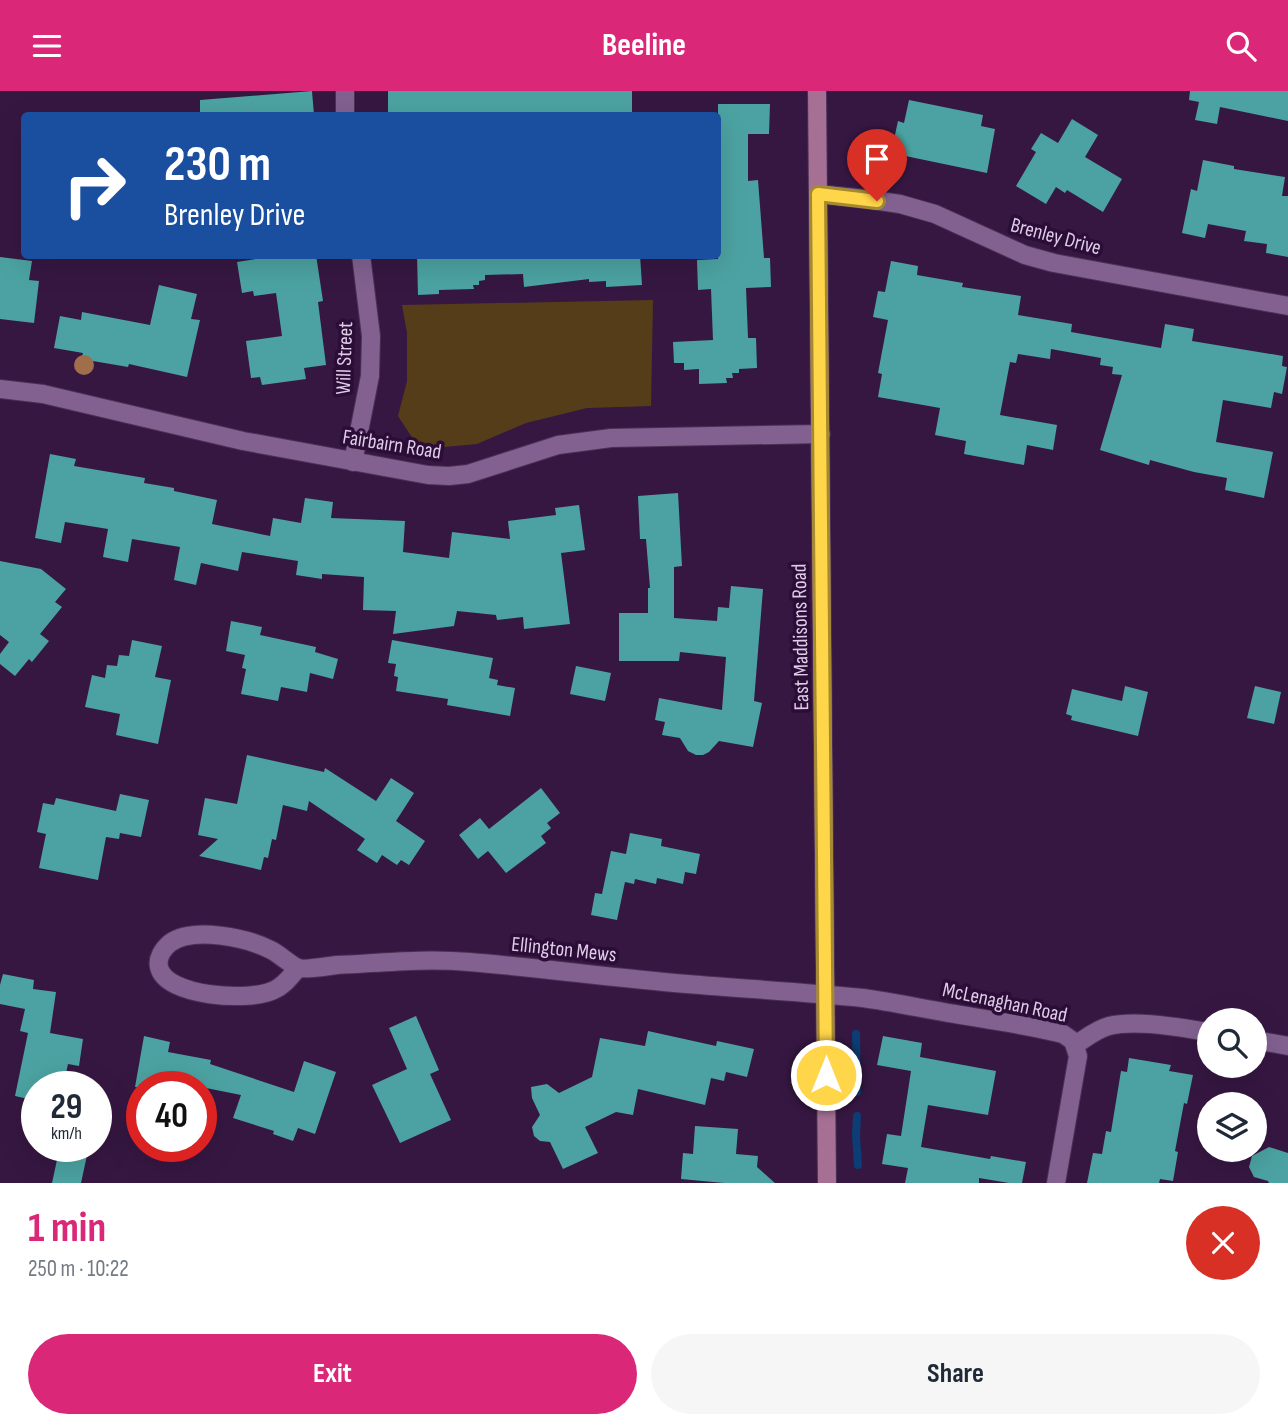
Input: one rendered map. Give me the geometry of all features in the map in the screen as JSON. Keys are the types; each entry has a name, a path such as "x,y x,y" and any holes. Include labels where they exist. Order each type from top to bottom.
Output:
{"street":[{"path":"345,91 345,112"},
{"name":"East Maddisons Road","path":"817,91 828,1183"},
{"name":"Brenley Drive","path":"818,194 866,198 935,214 1025,255 1054,263 1288,306"},
{"name":"Will Street","path":"353,462 370,376 371,336 361,259"},
{"name":"Fairbairn Road","path":"0,389 43,394 243,441 403,471 449,476 468,474 546,449 611,437 821,434"},
{"path":"203,935 224,936 270,949 298,968 275,990 262,994 217,995 190,989 166,979 159,970 159,960 173,941 203,935"},
{"name":"Ellington Mews","path":"298,968 446,960 825,995"},
{"name":"McLenaghan Road","path":"825,995 875,1000 1051,1031 1068,1036 1075,1045 1099,1030 1120,1024 1197,1030"},
{"path":"1267,1042 1288,1046"},
{"path":"1056,1183 1078,1064 1075,1045"}],"shaded area":[{"path":"653,300 651,406 587,408 526,423 477,444 433,448 415,442 398,416 407,381 407,333 402,305"}],"building":[{"path":"312,91 314,112 200,112 200,100"},
{"path":"388,91 632,91 632,112 388,112"},
{"path":"1190,91 1288,91 1288,121 1220,107 1217,124 1195,120 1199,102 1189,100"},
{"path":"909,100 983,115 981,126 995,129 987,173 891,153 898,121 904,123"},
{"path":"718,104 770,104 769,134 748,134 748,181 758,180 764,258 770,258 771,287 746,288 748,338 756,338 757,368 739,369 739,373 732,373 733,378 726,378 727,383 699,384 699,369 684,370 684,363 674,363 673,342 713,340 711,289 698,290 697,260 721,259 721,112 718,112"},
{"path":"1072,119 1098,135 1085,157 1122,179 1103,212 1067,190 1065,193 1056,187 1046,204 1016,186 1036,152 1031,149 1041,133 1058,143"},
{"path":"1203,160 1234,166 1234,169 1285,177 1282,196 1288,196 1288,257 1266,253 1267,244 1244,241 1246,231 1208,224 1205,238 1182,233 1191,189 1197,191"},
{"path":"0,257 32,261 29,280 39,281 34,323 0,319"},
{"path":"255,259 317,259 323,301 318,302 326,365 304,368 306,379 262,385 260,377 251,378 246,341 282,336 276,293 254,296 253,291 242,293 237,262"},
{"path":"417,259 640,259 642,285 606,287 606,281 589,282 589,279 524,287 523,274 485,275 485,280 479,281 479,285 473,285 474,289 439,290 439,294 418,295"},
{"path":"891,261 918,266 917,275 963,283 962,287 1021,296 1018,315 1072,324 1071,332 1161,348 1165,324 1194,329 1192,341 1283,356 1282,366 1287,367 1282,394 1274,392 1271,408 1223,400 1216,442 1273,452 1264,498 1225,490 1227,478 1150,460 1149,465 1100,450 1122,375 1112,374 1113,367 1100,365 1101,358 1051,349 1050,359 1018,354 1016,363 1010,362 1000,415 1057,425 1053,450 1027,445 1024,465 964,454 966,441 935,435 940,408 878,397 882,374 878,373 888,320 873,317 878,291 885,292"},
{"path":"159,285 197,294 191,319 200,320 187,377 129,364 128,367 81,359 83,353 54,348 60,316 81,320 82,312 150,325"},
{"path":"50,454 76,459 74,466 145,478 144,483 217,500 212,524 270,536 273,518 301,523 305,498 333,502 331,518 405,521 403,552 449,558 452,532 510,539 508,521 556,515 555,508 579,505 585,550 561,553 570,624 524,629 523,617 497,620 496,615 457,611 454,626 393,634 396,611 363,610 364,577 322,574 322,579 296,575 298,561 242,552 238,571 201,563 196,585 174,580 180,547 132,539 128,562 103,557 108,529 65,522 61,543 35,538"},
{"path":"678,493 682,566 674,567 674,618 717,621 718,607 729,608 731,586 763,589 754,701 762,703 753,747 719,741 709,752 696,755 688,751 680,738 662,735 665,722 655,720 659,698 722,710 726,657 680,652 679,661 619,661 619,613 648,613 650,588 646,539 640,539 638,496"},
{"path":"0,561 41,569 66,589 55,602 62,607 40,634 49,641 32,662 29,659 15,676 0,664 0,654 9,642 0,635"},
{"path":"231,621 262,627 260,635 316,647 315,652 338,659 333,679 310,673 307,692 281,687 278,701 241,694 246,669 242,668 245,655 226,651"},
{"path":"132,640 162,646 155,677 171,680 158,744 116,735 120,714 85,707 92,675 105,678 107,665 117,666 119,655 129,656"},
{"path":"392,640 493,658 489,678 498,680 497,685 515,688 510,716 447,705 448,699 396,691 396,664 388,663"},
{"path":"576,666 611,673 605,701 570,694"},
{"path":"1125,686 1148,692 1138,736 1071,720 1072,716 1066,714 1072,689 1122,701"},
{"path":"1255,686 1281,692 1274,724 1247,718"},
{"path":"247,755 324,772 325,768 376,801 391,778 414,793 396,821 425,841 409,865 401,860 397,865 382,855 377,863 357,850 365,839 309,801 307,811 283,805 276,840 272,839 268,858 264,857 261,870 199,856 218,839 198,835 205,798 237,804"},
{"path":"541,788 560,813 547,823 551,828 541,836 546,843 506,873 488,851 478,859 459,835 480,818 489,829"},
{"path":"120,794 149,800 141,837 120,833 119,839 106,837 98,880 39,868 46,834 37,832 43,803 54,805 56,798 116,811"},
{"path":"630,833 662,839 661,846 700,854 696,874 685,872 683,884 657,878 656,884 635,879 634,884 625,882 617,920 591,915 595,893 602,894 611,851 626,854"},
{"path":"3,974 34,980 33,989 56,992 50,1033 83,1039 79,1066 68,1064 66,1071 21,1071 21,1097 15,1096 28,1033 20,1031 25,1009 0,1004"},
{"path":"416,1016 439,1070 430,1074 451,1120 400,1143 372,1085 407,1069 389,1028"},
{"path":"648,1031 716,1046 717,1041 754,1049 747,1077 726,1072 724,1081 711,1078 705,1105 638,1089 633,1115 616,1112 585,1127 598,1153 563,1169 550,1142 540,1141 534,1136 532,1127 540,1115 532,1098 531,1087 547,1084 559,1093 592,1077 600,1038 645,1046"},
{"path":"144,1036 170,1042 168,1052 211,1060 210,1064 294,1092 304,1061 336,1072 315,1134 298,1128 293,1141 273,1134 274,1131 233,1118 241,1095 217,1090 217,1071 138,1071"},
{"path":"883,1036 922,1043 920,1057 996,1071 988,1115 928,1105 921,1147 990,1159 991,1156 1026,1162 1022,1183 979,1178 979,1183 905,1183 908,1168 882,1164 887,1134 901,1136 911,1071 877,1065"},
{"path":"1129,1058 1171,1065 1169,1071 1193,1075 1187,1104 1184,1103 1175,1151 1178,1152 1173,1181 1160,1179 1159,1183 1087,1183 1093,1153 1102,1154 1106,1131 1111,1132 1121,1071 1127,1072"},
{"path":"695,1126 738,1129 736,1154 758,1156 757,1167 775,1183 724,1183 681,1179 683,1153 693,1154"},
{"path":"1267,1148 1288,1153 1288,1183 1269,1183 1254,1177 1249,1167 1250,1162 1267,1162"},
{"path":"57,1162 86,1162 81,1183 52,1183"}],"waterway":[{"path":"856,1034 857,1092"},
{"path":"857,1116 858,1165"}],"route":[{"path":"826,1075 818,194 877,201"}]}
